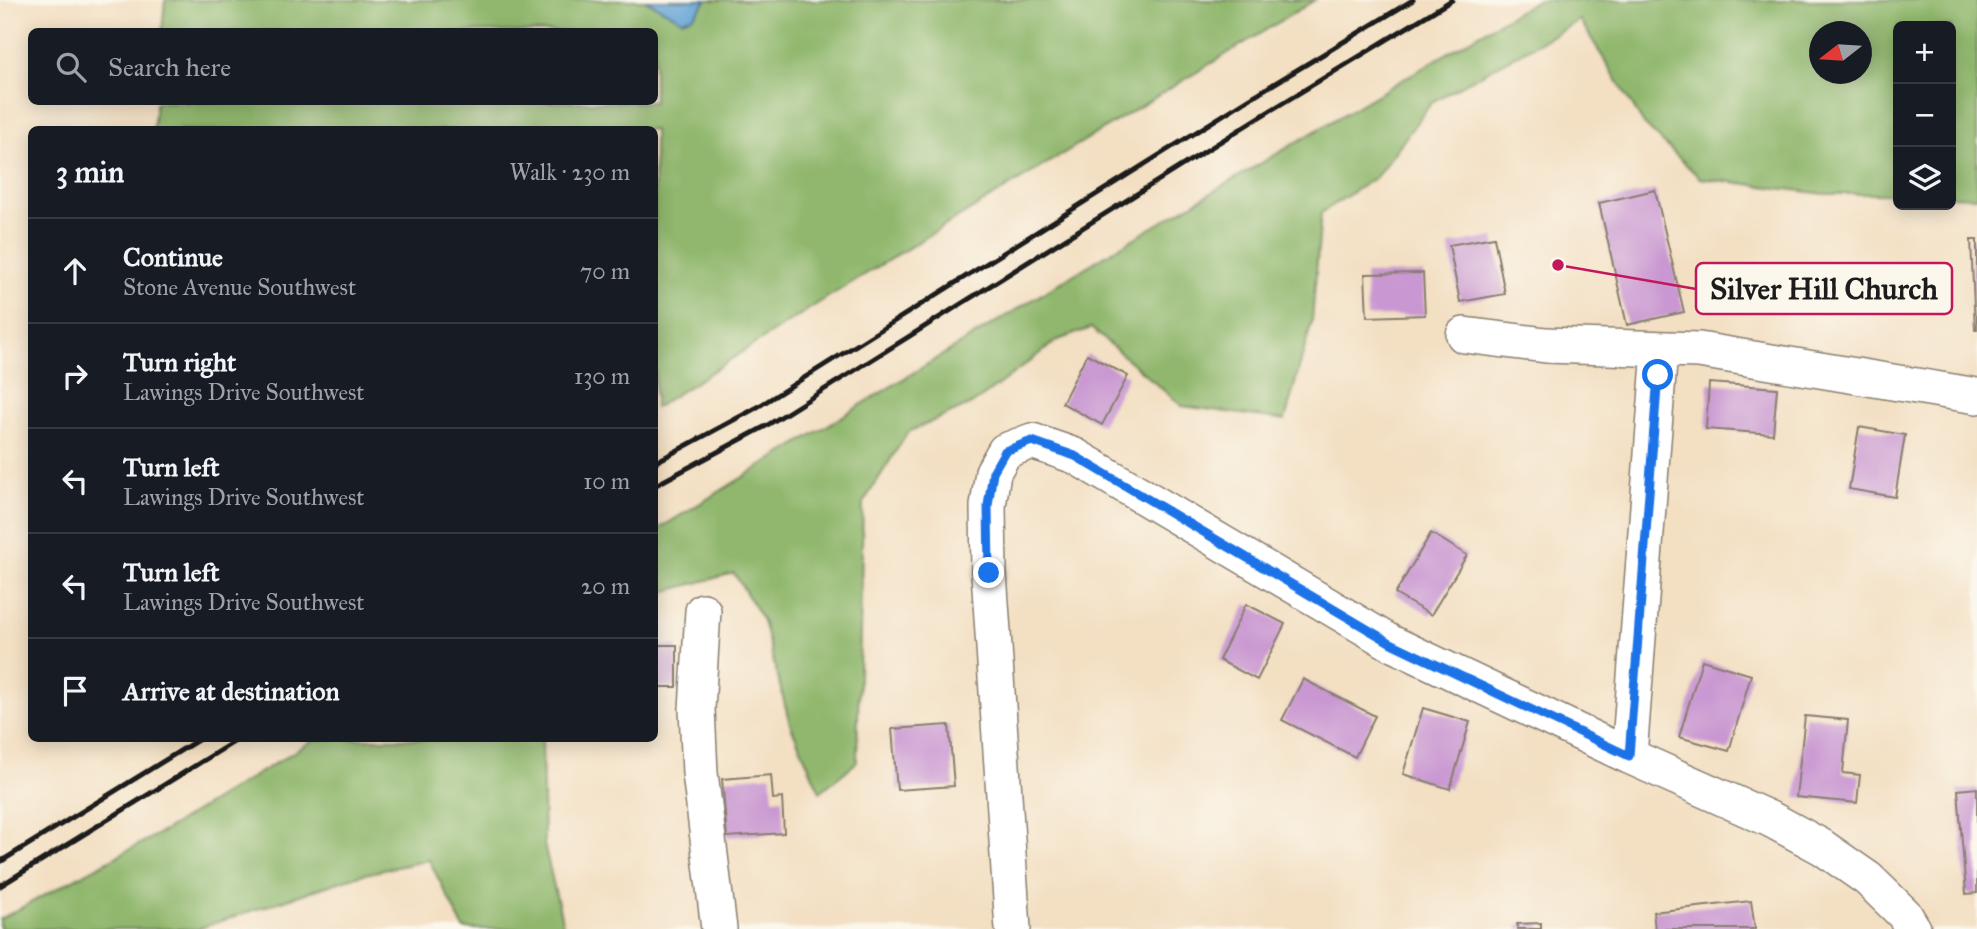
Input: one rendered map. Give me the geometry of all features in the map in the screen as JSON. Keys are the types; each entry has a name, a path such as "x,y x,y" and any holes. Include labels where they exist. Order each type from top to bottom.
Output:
{"street":[{"path":"1464,335 1546,345 1699,350 1977,396"},
{"path":"1629,756 1660,349"},
{"path":"1013,929 989,573 988,506 993,472 1005,451 1032,441 1075,456 1391,643 1629,756 1772,820 1822,847 1868,879 1904,914 1913,929"},
{"path":"703,611 697,709 700,773 719,929"}],"green space":[{"path":"165,0 1315,0 828,297 658,406 658,126 153,126 156,105 658,105 658,28 162,28"},
{"path":"1537,0 1977,0 1977,197 1956,196 1956,21 1893,21 1893,194 1824,194 1700,178 1644,124 1580,20 1432,102 1376,177 1321,213 1312,321 1285,420 1182,406 1091,328 1058,340 974,403 908,432 863,503 857,762 820,792 790,724 763,621 734,573 658,593 658,529 1099,259"},
{"path":"310,742 542,742 544,844 564,929 464,929 429,860 360,875 197,929 0,929 0,919 164,831"}],"water":[{"path":"645,0 707,0 694,16 682,20"}],"building":[{"path":"1655,190 1684,312 1627,325 1599,203"},
{"path":"1494,237 1505,294 1460,302 1449,245"},
{"path":"1971,240 1977,240 1977,330 1975,330"},
{"path":"1423,273 1425,315 1367,317 1365,274"},
{"path":"1087,354 1128,376 1102,425 1062,403"},
{"path":"1709,383 1777,388 1773,434 1706,429"},
{"path":"1859,427 1905,435 1895,497 1849,489"},
{"path":"1431,533 1467,555 1431,615 1395,594"},
{"path":"1246,604 1285,624 1257,680 1219,660"},
{"path":"658,645 677,645 677,687 658,687"},
{"path":"1702,660 1751,675 1729,751 1679,737"},
{"path":"1303,679 1375,716 1355,757 1282,720"},
{"path":"1423,708 1470,722 1450,789 1403,774"},
{"path":"1805,716 1848,720 1843,773 1860,775 1857,803 1796,797"},
{"path":"949,725 954,786 897,790 892,729"},
{"path":"771,775 773,799 782,798 784,833 727,837 722,779"},
{"path":"1977,788 1977,893 1966,894 1958,790"},
{"path":"1751,901 1755,929 1655,929 1653,912"},
{"path":"1541,923 1541,929 1518,929 1517,924"}],"railway":[{"path":"658,461 756,408 1247,100 1413,0"},
{"path":"658,484 766,426 1258,118 1452,0"},
{"path":"0,862 195,742"},
{"path":"0,886 234,742"}],"place":[{"name":"Silver Hill Church","path":"1558,265"}],"route":[{"path":"989,573 988,506 993,472 1005,451 1032,441 1075,456 1391,643 1629,756 1658,375"}]}
